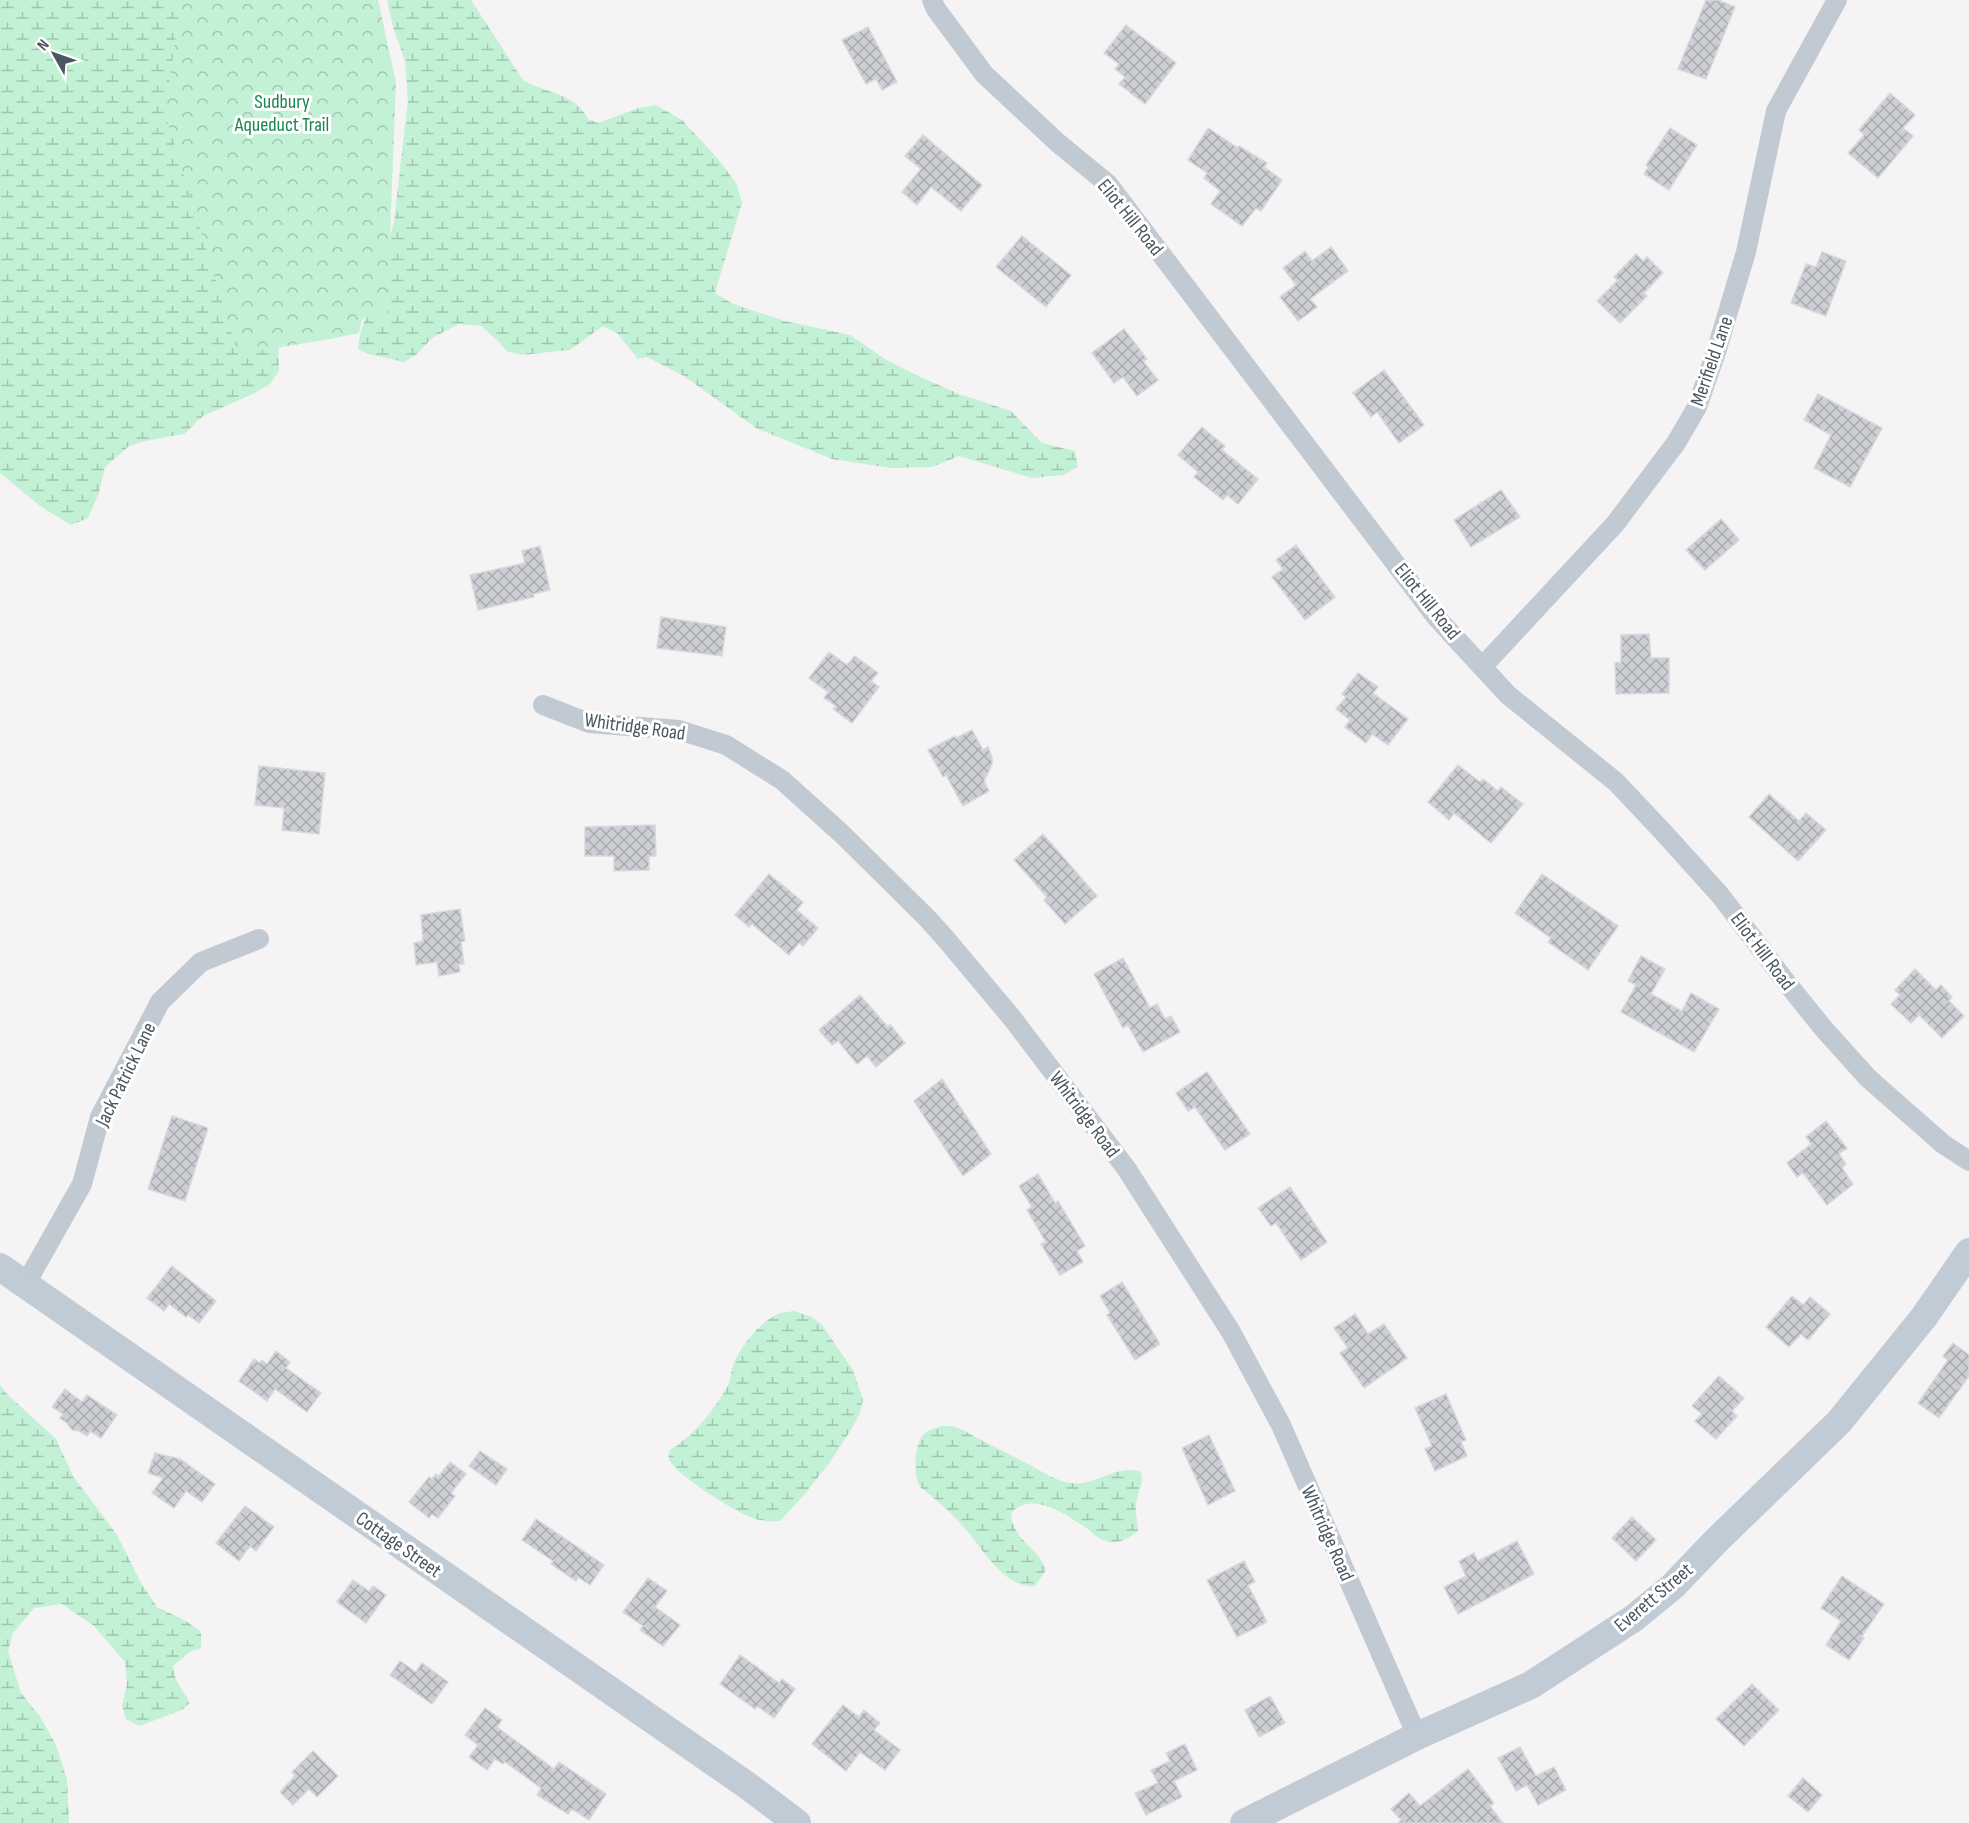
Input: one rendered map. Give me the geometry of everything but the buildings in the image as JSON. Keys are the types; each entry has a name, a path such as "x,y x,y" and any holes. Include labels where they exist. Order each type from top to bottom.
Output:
{"street":[{"name":"Eliot Hill Road","path":"932,0 936,9 984,74 1058,143 1108,184 1436,617 1508,694 1616,782 1720,895 1823,1028 1868,1078 1943,1144 1969,1161"},
{"name":"Merifield Lane","path":"1483,666 1615,524 1676,443 1697,407 1746,252 1776,111 1837,0"},
{"name":"Whitridge Road","path":"543,705 589,723 679,730 726,745 782,780 842,834 945,938 1012,1018 1126,1168 1231,1332 1281,1425 1417,1736"},
{"name":"Jack Patrick Lane","path":"25,1285 82,1184 100,1117 160,1002 201,962 259,939"},
{"name":"Everett Street","path":"1244,1823 1417,1736 1531,1685 1634,1618 1673,1586 1839,1422 1924,1317 1969,1252"},
{"name":"Cottage Street","path":"0,1267 748,1786 797,1823"}],"green space":[{"path":"0,0 269,0 279,371 270,384 203,416 184,434 129,446 105,467 99,493 88,518 71,525 40,506 0,473"},
{"name":"Sudbury Aqueduct Trail","path":"181,0 378,0 396,82 387,313 362,319 359,333 238,354 165,113"},
{"path":"387,0 471,0 523,80 568,99 583,111 588,119 598,123 639,108 656,105 682,120 718,159 736,183 742,203 715,293 733,304 785,321 850,335 885,359 916,375 959,394 1011,411 1042,443 1075,451 1078,467 1063,475 1032,478 959,456 932,467 891,468 832,459 756,428 684,376 647,357 638,359 617,333 603,326 570,350 521,355 507,351 481,326 459,324 432,338 416,355 404,362 368,354 358,349 360,335 394,222 408,100 405,61 393,27"},
{"path":"794,1311 812,1317 822,1325 853,1370 863,1400 854,1425 830,1462 804,1495 780,1521 764,1521 740,1512 704,1490 673,1465 669,1454 670,1450 703,1422 716,1404 728,1385 737,1356 751,1336 769,1319"},
{"path":"0,1385 56,1439 73,1476 117,1535 141,1583 157,1607 186,1621 201,1632 201,1649 191,1651 173,1666 176,1680 190,1703 182,1710 139,1726 126,1719 122,1706 127,1684 125,1662 94,1626 62,1604 34,1608 13,1633 8,1651 21,1693 41,1718 56,1745 67,1779 69,1823 0,1823"},
{"path":"941,1426 952,1426 963,1430 1064,1482 1088,1482 1123,1470 1141,1472 1142,1482 1136,1509 1138,1531 1128,1538 1109,1542 1100,1539 1071,1518 1050,1507 1039,1504 1019,1506 1011,1513 1016,1531 1038,1555 1046,1570 1035,1586 1013,1581 994,1564 952,1515 920,1487 916,1453 920,1440 923,1435"}]}
